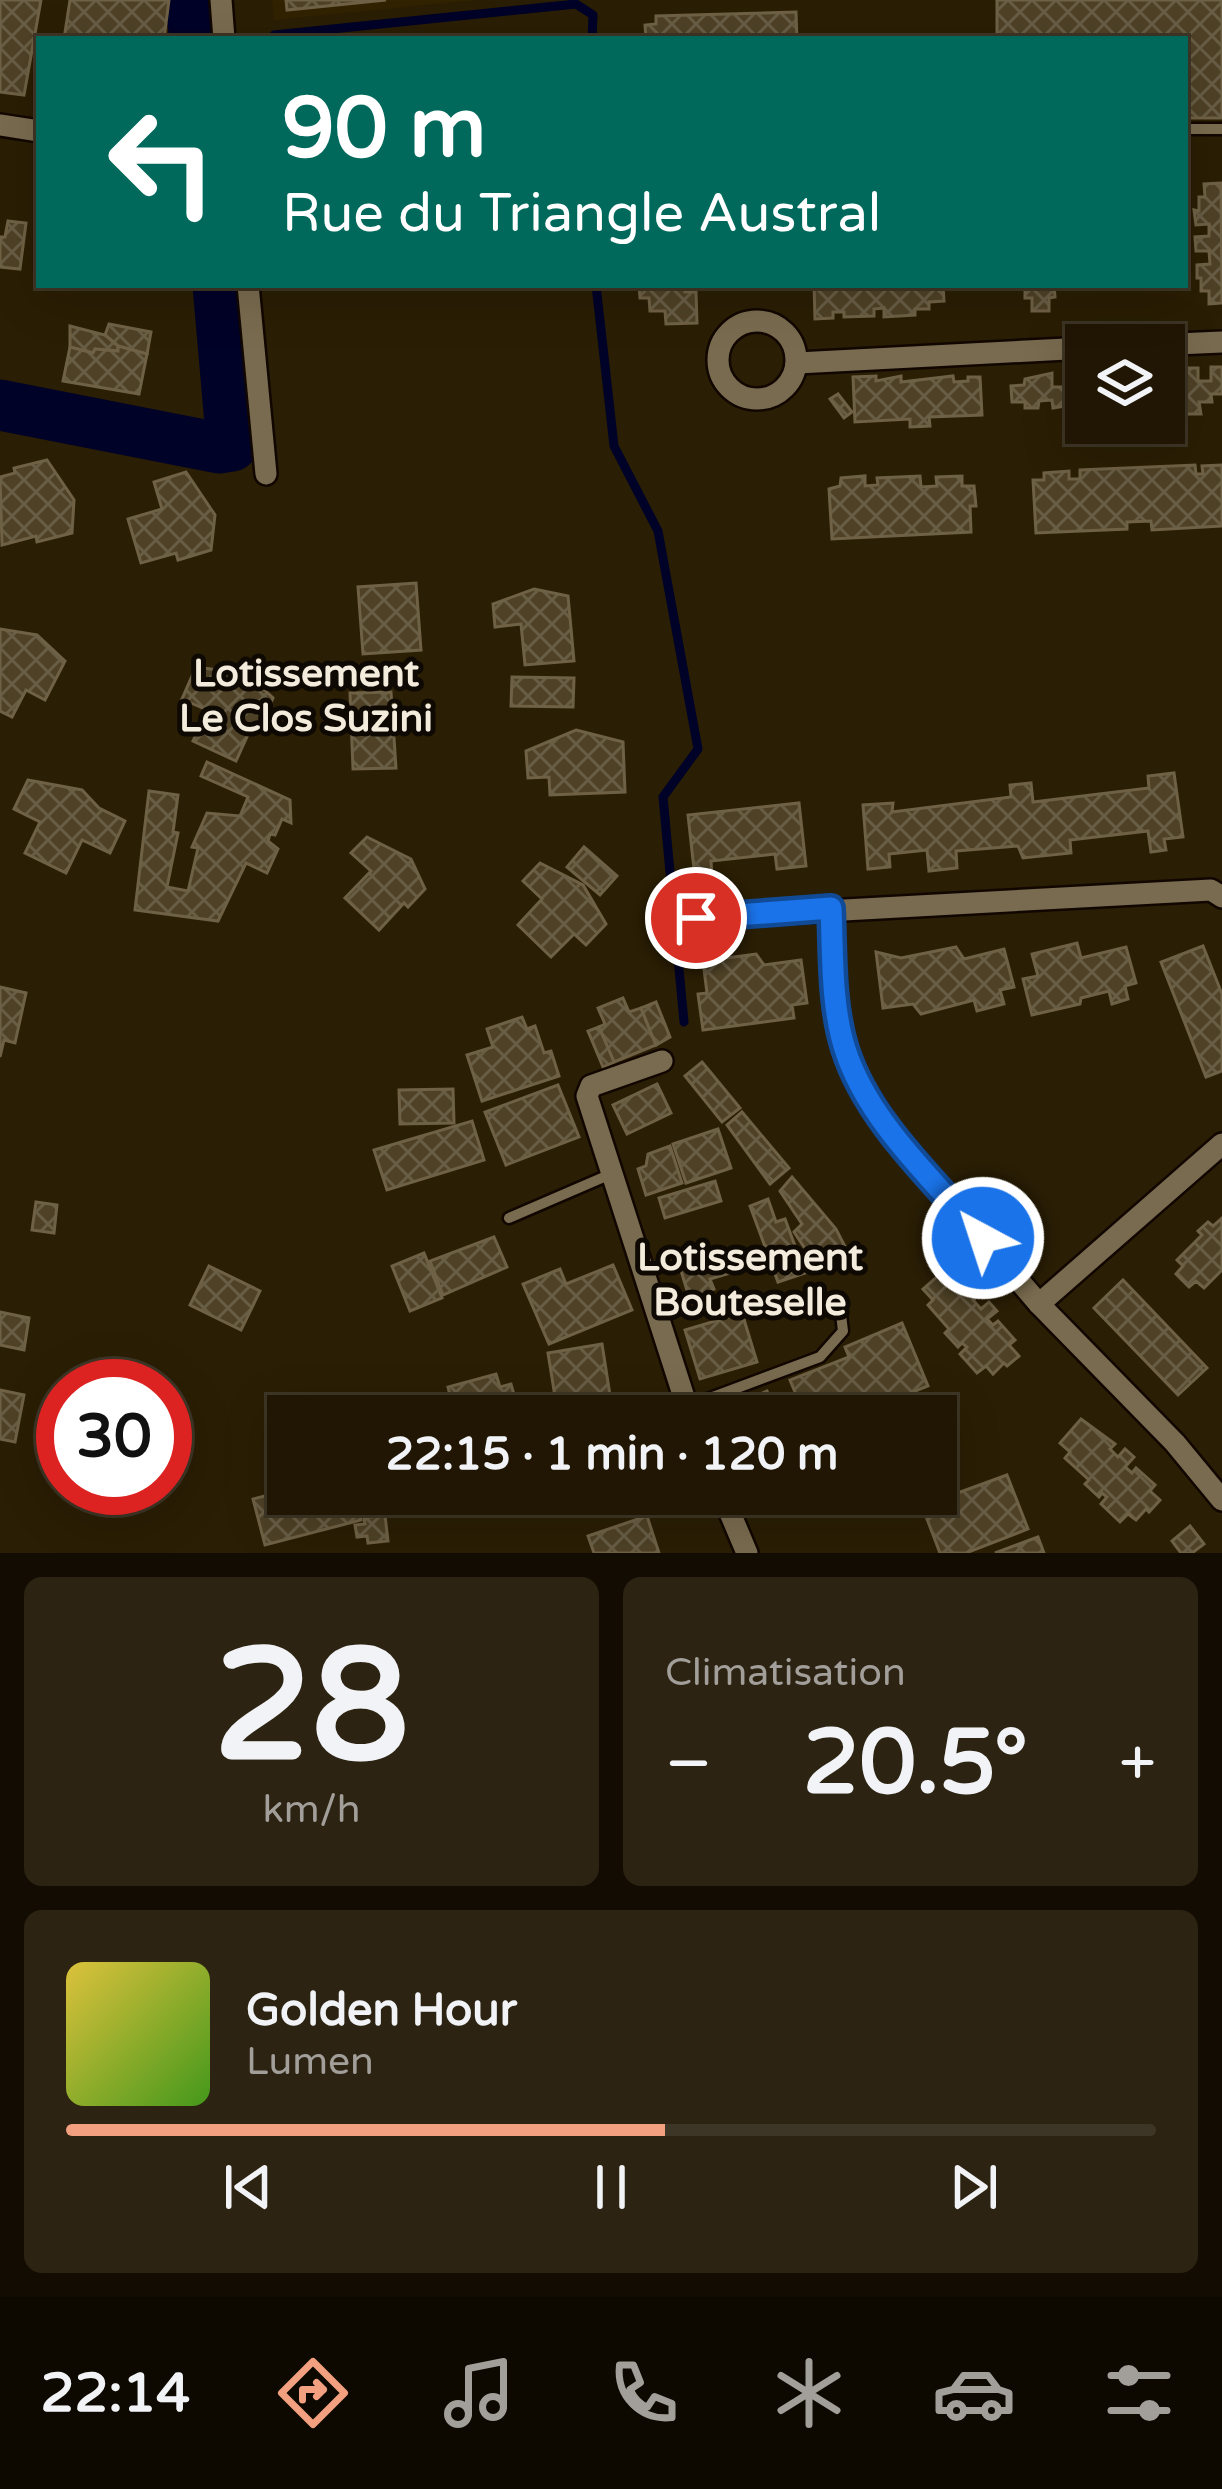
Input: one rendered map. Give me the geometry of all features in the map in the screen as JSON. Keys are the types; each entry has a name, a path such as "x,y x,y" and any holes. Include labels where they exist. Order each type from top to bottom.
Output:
{"street":[{"path":"221,0 224,36"},
{"path":"0,125 36,131"},
{"path":"248,288 266,474"},
{"path":"1185,343 1222,341"},
{"path":"797,363 1065,349"},
{"path":"696,918 1210,890 1222,897"},
{"path":"831,908 837,1009 845,1049 862,1086 890,1128 1039,1304 1175,1443 1214,1473 1222,1500"},
{"path":"662,1060 591,1086 587,1096 683,1395"},
{"path":"1039,1304 1222,1144"},
{"path":"731,1515 747,1553"}],"lane":[{"path":"1188,129 1222,129"},
{"path":"509,1218 614,1172"},
{"path":"728,1395 826,1353 843,1331 839,1298"}],"shaded area":[{"path":"272,0 476,0 274,20"}],"building":[{"path":"0,0 41,0 24,95 0,92"},
{"path":"70,0 169,0 164,36 64,36"},
{"path":"286,0 386,0 287,10"},
{"path":"997,0 1222,0 1222,118 1188,118 1188,36 997,36"},
{"path":"796,12 797,36 646,36 645,25 656,24 656,16"},
{"path":"1221,183 1222,303 1209,304 1209,291 1201,291 1201,278 1197,278 1197,265 1210,264 1209,251 1196,251 1195,237 1209,236 1209,224 1196,225 1194,210 1199,211 1199,197 1205,197 1204,184"},
{"path":"8,221 26,223 20,269 0,267 0,237 5,237"},
{"path":"639,288 696,292 697,323 666,324 665,311 650,311 649,298 640,298"},
{"path":"814,288 943,288 944,301 929,302 929,309 915,309 915,315 884,317 884,308 874,309 874,316 844,317 844,312 833,312 833,318 815,319"},
{"path":"1025,288 1054,288 1049,311 1032,311 1032,298 1025,298"},
{"path":"109,324 151,332 147,354 118,346 105,335"},
{"path":"70,326 105,335 118,351 95,349 93,353 70,347"},
{"path":"118,346 147,354 139,394 63,381 70,347 93,353 95,349 118,351"},
{"path":"1211,367 1222,367 1222,394 1211,394 1212,402 1199,402 1201,414 1186,414 1185,368 1198,368 1198,381 1211,381"},
{"path":"1052,373 1052,387 1065,387 1065,406 1053,408 1052,400 1039,401 1038,408 1025,408 1025,402 1012,402 1011,386 1024,385 1025,379"},
{"path":"876,376 876,381 901,376 901,382 980,377 982,415 929,417 930,426 910,427 910,419 855,422 853,377"},
{"path":"838,394 852,412 844,418 830,399"},
{"path":"47,460 74,500 72,533 2,545 0,477 15,473 14,468"},
{"path":"1195,465 1196,474 1203,474 1202,466 1222,465 1222,526 1152,530 1151,521 1127,522 1127,529 1036,533 1033,480 1044,480 1044,473 1069,471 1069,479 1080,479 1080,470"},
{"path":"186,472 215,515 211,550 178,560 176,553 141,563 128,519 162,509 154,482"},
{"path":"865,476 865,486 878,485 877,478 920,476 921,487 937,486 936,477 962,476 962,486 974,486 971,532 832,539 829,489 840,486 841,478"},
{"path":"416,583 421,650 363,654 358,587"},
{"path":"534,589 568,596 574,661 525,665 521,624 495,627 493,604"},
{"path":"0,629 37,635 65,661 45,700 26,690 12,717 0,711"},
{"path":"196,667 247,674 273,698 259,731 251,728 236,761 193,741 207,710 182,699"},
{"path":"512,677 574,678 573,707 511,706"},
{"path":"391,692 396,768 353,769 350,693"},
{"path":"576,730 623,742 625,792 550,795 549,777 528,778 526,751"},
{"path":"207,762 290,800 291,823 282,819 275,835 270,834 268,841 278,849 267,873 246,863 218,921 135,910 149,791 178,795 173,832 178,833 167,887 188,891 198,848 192,847 207,813 240,816 248,797 201,776"},
{"path":"1174,773 1183,837 1164,839 1166,850 1151,852 1148,831 1070,840 1071,853 1023,858 1018,846 956,851 957,868 929,871 927,850 889,854 890,867 868,869 863,805 893,803 892,812 1011,797 1010,785 1031,783 1033,802 1149,788 1148,776"},
{"path":"28,780 82,790 99,808 125,821 110,853 82,840 66,873 25,853 40,822 14,809"},
{"path":"799,803 806,866 777,869 775,854 711,861 712,876 695,878 688,815"},
{"path":"367,837 411,859 425,889 379,930 345,898 371,871 351,853"},
{"path":"584,847 617,876 600,895 567,867"},
{"path":"540,863 583,885 606,924 586,945 574,934 551,957 518,925 542,899 523,881"},
{"path":"1077,943 1081,958 1126,947 1136,983 1125,986 1128,999 1112,1004 1109,991 1081,998 1080,1004 1032,1015 1023,979 1038,976 1032,954"},
{"path":"1203,946 1222,994 1222,1071 1206,1077 1161,962"},
{"path":"956,947 964,959 1004,949 1014,987 1000,990 1004,1004 977,1011 974,1000 921,1014 913,1004 883,1008 876,952 901,958"},
{"path":"756,954 764,965 801,960 807,1003 792,1005 794,1018 703,1030 698,994 707,993 703,961"},
{"path":"0,987 26,993 15,1043 4,1040 0,1057"},
{"path":"623,998 629,1012 641,1008 656,1045 614,1062 599,1027 605,1024 598,1008"},
{"path":"656,1002 670,1037 656,1045 641,1008"},
{"path":"522,1017 527,1029 535,1026 544,1053 551,1051 559,1076 482,1101 467,1055 493,1047 487,1029"},
{"path":"599,1027 614,1062 603,1067 588,1031"},
{"path":"702,1062 740,1108 722,1122 685,1076"},
{"path":"657,1084 671,1113 627,1134 613,1105"},
{"path":"558,1085 579,1137 506,1165 485,1112"},
{"path":"453,1089 454,1123 400,1124 399,1090"},
{"path":"742,1112 789,1168 770,1184 727,1125"},
{"path":"472,1121 484,1160 387,1190 374,1150"},
{"path":"718,1129 731,1168 686,1183 673,1144"},
{"path":"670,1146 682,1183 646,1195 638,1169 646,1166 648,1154"},
{"path":"792,1177 836,1229 853,1262 820,1271 794,1232 802,1224 780,1191"},
{"path":"715,1181 721,1201 665,1218 659,1198"},
{"path":"768,1199 776,1222 785,1219 805,1273 778,1282 750,1206"},
{"path":"36,1202 57,1205 54,1233 32,1230"},
{"path":"1222,1218 1222,1270 1204,1288 1196,1281 1189,1287 1176,1274 1183,1266 1177,1260 1202,1235 1198,1231"},
{"path":"494,1237 507,1267 443,1295 430,1261"},
{"path":"732,1247 740,1270 710,1279 714,1289 689,1297 679,1264"},
{"path":"424,1253 442,1298 410,1311 392,1266"},
{"path":"613,1265 632,1310 549,1344 523,1284 560,1269 566,1284"},
{"path":"209,1266 260,1291 241,1330 190,1305"},
{"path":"947,1268 979,1295 973,1300 981,1309 989,1302 997,1311 987,1319 993,1325 998,1321 1015,1340 1009,1345 1019,1356 993,1374 986,1366 977,1373 960,1354 967,1347 962,1343 958,1347 945,1333 949,1329 928,1305 933,1300 923,1289"},
{"path":"1123,1280 1207,1368 1178,1395 1094,1308"},
{"path":"0,1312 29,1318 24,1350 0,1345"},
{"path":"742,1313 757,1362 700,1379 685,1330"},
{"path":"902,1323 928,1386 906,1395 796,1395 790,1380 849,1357 845,1347"},
{"path":"602,1344 610,1395 555,1395 548,1353"},
{"path":"496,1374 500,1387 511,1384 514,1395 450,1395 448,1387"},
{"path":"0,1390 24,1395 15,1442 0,1439"},
{"path":"1081,1419 1115,1444 1110,1449 1118,1457 1125,1449 1134,1457 1125,1467 1132,1473 1136,1468 1155,1485 1150,1491 1160,1500 1149,1512 1146,1509 1136,1520 1128,1514 1120,1522 1101,1504 1107,1497 1102,1493 1099,1497 1085,1484 1089,1480 1065,1458 1070,1452 1060,1443"},
{"path":"1007,1475 1028,1529 966,1553 940,1553 925,1515 957,1515 957,1493"},
{"path":"267,1495 267,1515 360,1515 361,1520 265,1545 253,1499"},
{"path":"385,1515 388,1541 368,1543 367,1536 357,1537 355,1525 365,1524 364,1518"},
{"path":"647,1516 659,1553 594,1553 588,1536"},
{"path":"1190,1526 1204,1544 1192,1553 1181,1553 1172,1541"},
{"path":"1038,1537 1044,1553 995,1553"}],"waterway":[{"path":"190,0 195,36"},
{"path":"274,35 576,4 593,15 592,36"},
{"path":"0,405 219,448 232,446 218,288"},
{"path":"596,288 614,446 658,531 698,749 663,797 684,1022"}],"district":[{"name":"Lotissement Le Clos Suzini","path":"306,696"},
{"name":"Lotissement Bouteselle","path":"750,1280"}],"route":[{"path":"696,918 831,908 837,1009 845,1049 862,1086 890,1128 983,1238"}]}
